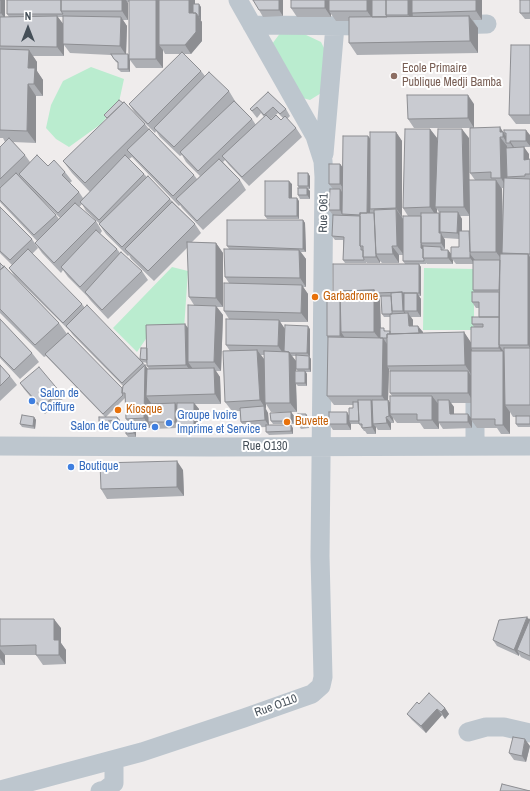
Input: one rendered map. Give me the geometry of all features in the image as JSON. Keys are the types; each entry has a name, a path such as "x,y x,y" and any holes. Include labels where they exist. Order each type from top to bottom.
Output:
{"street":[{"name":"Rue O61","path":"238,0 315,136 323,161 322,447"},
{"path":"431,25 487,24"},
{"path":"252,25 391,25"},
{"path":"323,161 335,26"},
{"path":"475,385 475,446"},
{"name":"Rue O130","path":"0,446 530,446"},
{"name":"Rue O110","path":"0,790 114,760 190,737 312,694 321,686 323,676 320,556 322,447"},
{"path":"468,732 486,727 504,727 530,733"},
{"path":"100,791 104,790 114,782 114,760"}],"green space":[{"path":"281,32 304,34 321,42 329,58 326,90 310,100 299,97 272,44"},
{"path":"91,67 124,79 119,102 101,124 69,147 56,139 46,128 51,105 63,81"},
{"path":"172,267 188,271 184,329 154,327 137,352 113,328"},
{"path":"424,268 474,269 474,330 423,330"}],"building":[{"path":"1,0 1,13 0,13"},
{"path":"7,0 61,0 61,11 63,14 7,14"},
{"path":"61,0 122,0 122,11 61,11"},
{"path":"129,0 156,0 156,59 129,59"},
{"path":"159,0 189,0 189,13 196,13 196,32 185,45 159,45"},
{"path":"253,0 279,0 279,10 259,10"},
{"path":"291,0 325,0 325,8 291,8"},
{"path":"329,0 367,0 367,11 329,11"},
{"path":"372,0 386,0 387,17 372,17"},
{"path":"386,0 408,0 408,15 386,15"},
{"path":"412,0 476,0 476,11 412,13"},
{"path":"520,0 530,0 530,13 520,13"},
{"path":"193,4 199,4 199,17 196,13 193,13"},
{"path":"57,16 57,47 0,46 0,17"},
{"path":"63,16 121,17 120,46 63,44"},
{"path":"469,16 470,41 349,43 349,17"},
{"path":"511,45 530,45 530,115 509,115"},
{"path":"0,49 29,50 28,68 35,68 34,84 28,84 27,131 0,130"},
{"path":"182,52 201,71 148,124 129,104"},
{"path":"111,54 128,54 128,69 118,69 118,62"},
{"path":"209,72 229,91 174,147 154,128"},
{"path":"268,92 286,109 280,114 273,107 264,115 257,107 252,111 250,109"},
{"path":"407,95 468,95 468,118 408,119"},
{"path":"119,100 123,103 107,118 104,115"},
{"path":"234,101 252,119 198,171 180,152"},
{"path":"124,102 145,124 85,183 63,161"},
{"path":"266,115 271,120 276,115 281,120 285,116 296,128 242,177 222,156"},
{"path":"500,127 500,132 503,132 503,137 500,137 501,178 491,178 491,172 470,173 470,128"},
{"path":"149,129 194,175 173,196 127,150"},
{"path":"405,129 430,129 430,207 403,208"},
{"path":"438,129 462,129 464,207 435,207"},
{"path":"504,130 526,130 526,141 510,141 510,143 506,143 506,133 504,133"},
{"path":"370,132 396,132 396,208 370,209"},
{"path":"343,136 368,136 367,213 360,213 360,215 342,214"},
{"path":"9,138 25,155 0,179 0,147"},
{"path":"524,147 524,160 530,159 530,174 525,174 525,176 507,177 506,148"},
{"path":"37,155 48,166 54,160 65,172 62,175 79,192 58,213 19,174"},
{"path":"125,155 144,174 99,220 80,202"},
{"path":"219,159 240,180 197,221 176,199"},
{"path":"329,164 340,164 340,184 329,184"},
{"path":"16,173 56,215 34,235 0,200 0,188"},
{"path":"298,173 308,173 308,186 298,186"},
{"path":"148,176 170,199 122,247 99,224"},
{"path":"504,178 530,179 530,254 502,253"},
{"path":"469,180 496,180 496,252 470,252"},
{"path":"265,181 289,181 289,198 297,198 297,216 265,216"},
{"path":"298,188 307,188 307,195 298,195"},
{"path":"330,189 340,189 340,210 329,210"},
{"path":"172,202 195,224 148,271 125,249"},
{"path":"75,203 96,221 54,263 35,243"},
{"path":"0,207 32,239 10,260 0,251"},
{"path":"396,209 397,246 392,246 393,254 376,254 374,210"},
{"path":"440,212 458,212 457,233 440,232"},
{"path":"360,213 374,213 376,257 363,257 363,246 360,246"},
{"path":"421,213 439,213 439,233 441,233 441,243 421,243"},
{"path":"333,215 360,216 360,246 361,250 363,250 364,260 343,260 344,237 332,236"},
{"path":"403,216 421,216 421,248 423,249 424,261 403,261"},
{"path":"227,220 303,220 303,249 227,246"},
{"path":"96,230 117,249 80,287 61,267"},
{"path":"459,231 469,231 470,258 451,258 451,247 459,247"},
{"path":"187,242 216,243 216,298 189,297"},
{"path":"423,246 441,247 441,250 448,250 448,258 423,258"},
{"path":"28,249 82,304 63,323 9,268"},
{"path":"224,249 299,250 300,278 225,277"},
{"path":"121,252 142,271 102,310 85,292"},
{"path":"500,254 528,254 528,345 499,345"},
{"path":"473,260 500,260 499,290 473,290"},
{"path":"0,263 4,267 0,270"},
{"path":"333,264 419,264 419,293 376,293 374,290 340,291 340,294 333,294"},
{"path":"4,266 59,323 35,345 0,309 0,270"},
{"path":"224,283 302,285 301,313 224,311"},
{"path":"374,290 374,332 341,332 340,291"},
{"path":"402,292 403,311 392,311 391,293"},
{"path":"472,292 499,292 499,317 479,317 479,302 472,302"},
{"path":"404,293 417,293 417,311 404,311"},
{"path":"327,296 340,296 340,336 327,336"},
{"path":"381,296 391,296 392,314 382,314"},
{"path":"87,305 143,363 122,383 66,326"},
{"path":"188,305 216,306 214,362 188,362"},
{"path":"408,313 409,326 418,326 419,333 390,334 390,314"},
{"path":"472,317 499,317 499,348 471,348 471,327 483,327 483,324 472,324"},
{"path":"0,319 32,353 14,370 0,356"},
{"path":"226,319 279,320 278,346 226,345"},
{"path":"185,324 186,365 147,366 146,325"},
{"path":"285,325 308,326 307,353 290,353 284,351"},
{"path":"380,328 384,328 384,331 390,331 390,334 387,334 387,338 380,338"},
{"path":"464,332 465,365 387,366 387,334"},
{"path":"68,333 122,388 123,395 103,414 45,354"},
{"path":"328,337 383,338 382,396 327,396"},
{"path":"141,348 147,348 147,360 140,359"},
{"path":"504,348 530,348 530,405 505,405"},
{"path":"257,350 260,400 225,402 223,351"},
{"path":"264,351 289,352 290,403 265,403"},
{"path":"471,351 503,351 503,425 495,425 495,419 471,419"},
{"path":"296,355 309,356 309,369 296,369"},
{"path":"0,365 10,376 0,386"},
{"path":"145,365 144,418 126,419 125,393 122,393 123,386"},
{"path":"39,367 60,392 41,407 20,383"},
{"path":"214,368 215,394 146,396 147,369"},
{"path":"295,371 305,371 305,383 295,383"},
{"path":"390,371 468,371 468,393 390,393"},
{"path":"390,396 432,396 432,420 417,420 417,414 390,414"},
{"path":"358,400 371,400 372,427 362,428 362,424 359,424"},
{"path":"372,400 388,400 389,416 386,417 387,423 373,424"},
{"path":"438,400 449,400 450,414 468,414 468,422 438,422"},
{"path":"353,402 358,402 359,421 349,421 349,408 353,408"},
{"path":"175,403 175,422 148,422 148,404"},
{"path":"177,403 194,403 194,427 176,427"},
{"path":"264,406 265,420 241,422 240,408"},
{"path":"291,412 291,421 271,421 270,413"},
{"path":"329,412 347,412 347,424 329,424"},
{"path":"298,414 306,414 307,425 299,426"},
{"path":"22,415 34,417 33,426 20,424"},
{"path":"516,416 530,416 530,424 516,424"},
{"path":"99,417 117,417 118,420 108,421 108,425 99,426"},
{"path":"266,425 291,425 291,431 266,432"},
{"path":"126,429 134,429 134,433 126,434"},
{"path":"177,461 177,487 101,489 100,463"},
{"path":"527,617 514,650 493,640 499,620"},
{"path":"0,619 54,619 54,640 59,640 59,655 36,655 36,645 0,646"},
{"path":"530,619 530,656 517,650"},
{"path":"429,693 445,708 441,712 437,709 421,726 407,714 417,702 419,704"},
{"path":"513,737 525,739 522,756 509,753"},
{"path":"502,784 530,791 500,791"}],"place":[{"name":"Ecole Primaire Publique Medji Bamba","path":"394,76"},
{"name":"Garbadrome","path":"315,297"},
{"name":"Salon de Coiffure","path":"32,401"},
{"name":"Kiosque","path":"118,410"},
{"name":"Buvette","path":"287,422"},
{"name":"Groupe Ivoire Imprime et Service","path":"169,423"},
{"name":"Salon de Couture","path":"155,427"},
{"name":"Boutique","path":"71,467"}]}
